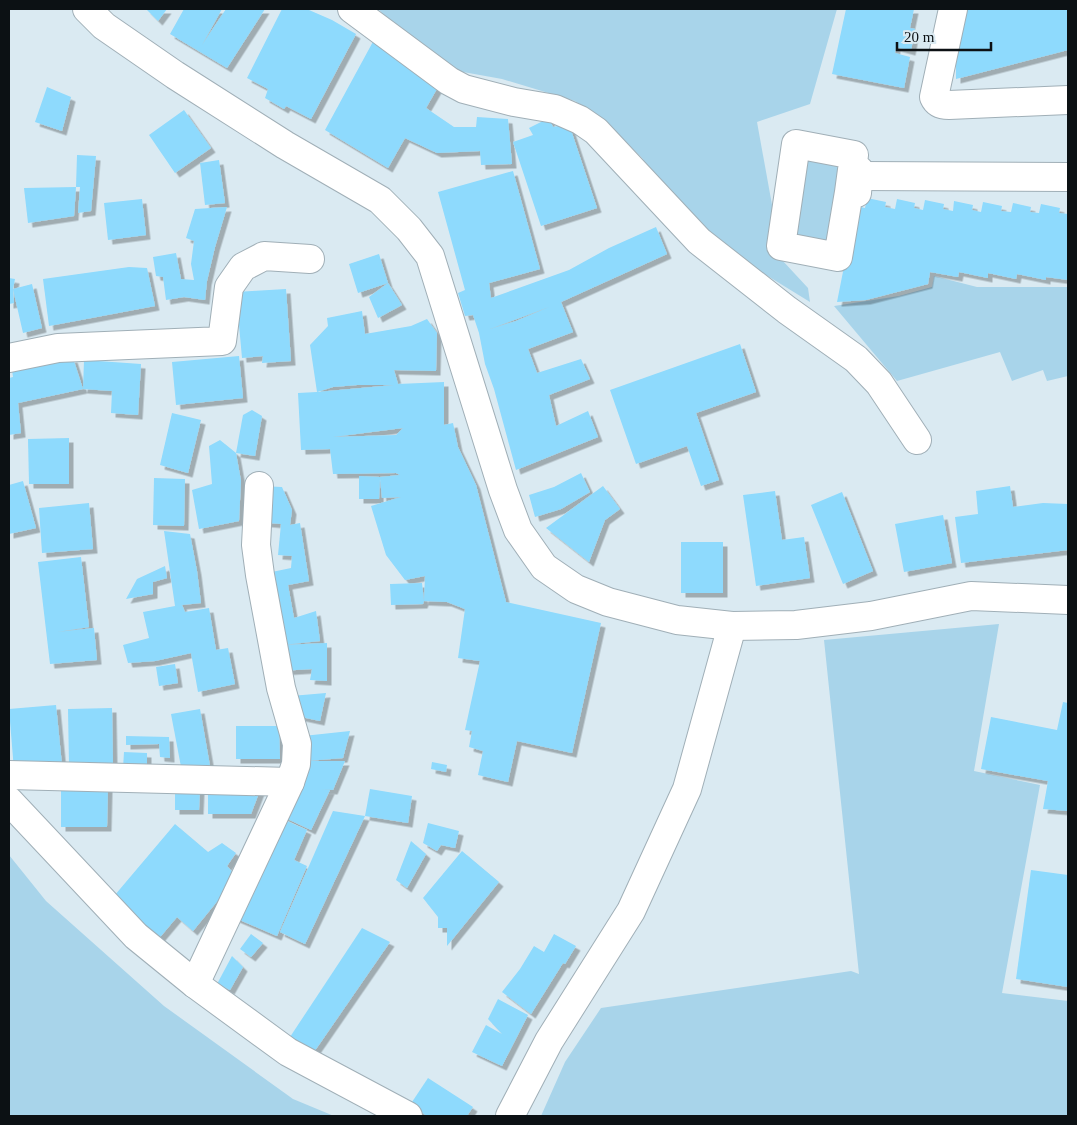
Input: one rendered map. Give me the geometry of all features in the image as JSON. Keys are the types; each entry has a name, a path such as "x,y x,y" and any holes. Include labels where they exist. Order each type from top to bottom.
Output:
{"street":[{"path":"87,9 104,26 175,74 286,145 380,200 409,229 430,256 518,530 544,566 576,589 608,602 677,620 732,626 796,625 871,616 971,596 1068,600"},
{"path":"352,9 449,81 464,89 514,102 555,109 580,120 596,131 699,242 786,310 856,359 880,383 917,440"},
{"path":"953,9 934,97 936,102 949,105 1068,100"},
{"path":"796,144 854,155 856,179 857,193 849,192 838,257 781,246 796,144"},
{"path":"856,179 1068,177"},
{"path":"9,358 58,348 222,341 229,287 243,267 264,256 310,259"},
{"path":"195,984 290,782 296,764 297,744 281,688 260,575 256,545 258,486"},
{"path":"510,1116 549,1041 631,911 687,790 732,626"},
{"path":"9,775 290,782"},
{"path":"9,801 136,936 195,984 288,1052 408,1116"}],"shaded area":[{"path":"378,9 837,9 810,104 757,122 782,260 808,288 810,302 719,246 665,187 642,158 606,122 575,101 502,79 441,68"},
{"path":"798,149 852,158 837,253 782,244"},
{"path":"934,276 977,287 1068,287 1068,376 1047,381 1043,370 1012,381 1000,352 897,381 834,306 899,296 932,287"},
{"path":"999,624 974,771 1040,785 1002,993 1068,1001 1068,1116 541,1116 565,1062 601,1008 851,971 859,974 824,640"},
{"path":"9,855 46,901 164,1006 293,1099 334,1116 9,1116"}],"building":[{"path":"146,9 167,9 158,21"},
{"path":"184,9 222,9 202,45 226,9 265,9 227,68 170,34"},
{"path":"282,9 309,10 332,20 356,34 311,119 286,106 284,109 265,98 268,89 247,78"},
{"path":"846,9 914,9 910,28 915,29 911,51 896,47 895,53 910,57 904,88 832,74"},
{"path":"967,9 1068,9 1068,50 956,79 956,52"},
{"path":"375,38 442,80 426,108 454,127 476,127 477,117 508,119 512,164 481,165 480,151 437,153 405,138 388,168 325,130"},
{"path":"47,87 71,97 62,131 35,122"},
{"path":"184,110 211,148 175,173 149,135"},
{"path":"549,118 553,127 569,124 597,208 541,226 513,142 533,135 529,128"},
{"path":"77,155 96,156 91,211 78,213 80,187 76,187"},
{"path":"219,160 225,203 205,205 200,163"},
{"path":"513,171 540,269 489,283 491,298 569,270 609,248 656,227 667,254 561,302 573,332 528,349 537,373 581,359 590,379 549,395 556,426 588,411 598,437 516,470 494,389 485,364 479,333 473,315 465,316 458,293 465,290 438,192","holes":["549,307 516,321 490,329"]},
{"path":"76,187 74,216 28,223 24,188"},
{"path":"867,198 886,202 885,207 895,209 897,199 915,203 914,208 923,210 925,200 944,204 943,209 953,211 954,201 973,205 972,210 981,212 983,202 1002,206 1001,211 1011,212 1013,203 1031,207 1030,212 1039,213 1041,204 1060,208 1059,213 1068,214 1068,280 1046,277 1046,280 1017,274 1016,279 988,273 988,278 959,272 958,277 930,272 928,284 866,300 837,302 856,206 865,208"},
{"path":"142,199 146,235 108,240 104,203"},
{"path":"227,207 215,247 207,281 205,300 184,297 166,300 163,277 156,276 153,257 176,253 181,279 194,280 191,264 194,241 186,238 195,209"},
{"path":"379,254 388,283 358,293 349,264"},
{"path":"129,267 147,268 155,306 49,326 43,279"},
{"path":"9,278 15,279 13,289 14,303 9,304"},
{"path":"388,283 402,305 378,318 369,297"},
{"path":"32,284 42,328 23,333 13,289"},
{"path":"286,289 291,361 262,363 263,356 242,358 236,292"},
{"path":"362,311 365,334 411,326 427,319 437,333 436,371 394,370 398,384 444,382 444,425 453,423 458,447 476,485 506,602 601,623 572,753 517,741 508,782 478,775 483,751 469,747 472,731 465,730 480,661 458,658 465,609 447,602 424,601 425,576 405,580 386,555 371,506 401,497 382,498 380,479 379,499 359,499 359,476 380,477 400,475 396,473 333,474 330,449 301,450 298,393 317,392 310,345 328,326 327,318","holes":["357,385 394,385 317,392 333,387","403,428 396,435 333,437"]},
{"path":"740,344 756,392 696,413 719,480 701,486 687,446 636,464 610,390"},
{"path":"239,356 243,398 176,405 172,362"},
{"path":"73,358 83,389 18,403 21,433 9,435 9,378 13,377 12,370"},
{"path":"84,360 141,364 138,415 111,413 112,391 83,389"},
{"path":"252,410 262,416 255,456 236,453 243,415"},
{"path":"172,413 201,420 188,473 160,465"},
{"path":"69,438 69,484 29,484 28,439"},
{"path":"220,440 236,453 241,481 239,521 199,529 192,490 212,484 209,446"},
{"path":"581,473 590,492 561,509 535,517 529,495 554,487"},
{"path":"154,478 185,479 184,526 153,525"},
{"path":"23,481 36,528 9,534 9,485"},
{"path":"261,486 282,487 292,510 290,525 300,523 309,581 288,585 294,618 316,611 320,641 282,645 327,643 327,681 310,680 312,669 280,671 267,573 291,568 292,556 278,555 281,524 258,522"},
{"path":"603,486 620,509 605,520 589,562 546,528"},
{"path":"1010,486 1013,507 1043,503 1068,504 1068,550 961,563 955,517 978,514 976,491"},
{"path":"775,491 782,540 804,537 810,578 756,586 743,495"},
{"path":"842,492 873,571 843,584 811,505"},
{"path":"89,503 93,549 42,553 39,508"},
{"path":"943,515 952,563 904,572 895,524"},
{"path":"164,531 190,534 201,603 182,605 185,612 209,608 216,650 228,648 235,684 198,692 191,653 155,661 128,663 123,645 149,638 143,612 175,606"},
{"path":"681,542 723,542 723,593 681,593"},
{"path":"81,557 89,627 57,632 94,628 97,660 50,664 38,562"},
{"path":"165,566 167,578 153,582 153,594 126,599 137,579"},
{"path":"422,583 423,604 391,605 390,584"},
{"path":"175,664 178,683 159,686 156,667"},
{"path":"326,693 320,721 292,715 291,696"},
{"path":"1063,702 1068,703 1068,811 1043,809 1048,781 981,769 991,717 1057,730"},
{"path":"56,705 62,765 14,770 9,709"},
{"path":"112,708 113,764 69,765 68,709"},
{"path":"200,709 210,766 182,772 171,714"},
{"path":"236,726 279,726 280,759 236,759"},
{"path":"350,731 343,758 307,761 345,761 333,790 320,789 330,790 311,830 279,815 303,736"},
{"path":"126,736 169,737 170,758 160,757 159,744 126,745"},
{"path":"124,752 147,753 147,769 123,769"},
{"path":"432,762 447,765 446,772 431,769"},
{"path":"262,785 251,814 208,814 208,786"},
{"path":"61,786 108,787 107,827 61,827"},
{"path":"175,788 200,788 199,810 175,810"},
{"path":"370,789 412,796 408,823 365,816"},
{"path":"333,811 365,816 305,944 280,932"},
{"path":"276,816 307,830 294,860 307,866 277,936 235,918"},
{"path":"428,823 459,831 455,848 441,845 437,851 423,843"},
{"path":"175,824 208,852 222,843 236,853 227,866 237,877 193,931 177,917 156,942 109,902"},
{"path":"411,841 426,854 407,888 396,880"},
{"path":"462,851 499,882 447,946 447,928 438,928 438,917 423,898"},
{"path":"1031,870 1068,875 1068,987 1016,979"},
{"path":"362,928 390,942 314,1052 290,1037"},
{"path":"251,934 263,943 251,957 240,949"},
{"path":"554,934 576,946 531,1014 502,992 520,969 534,946 544,952"},
{"path":"232,956 243,967 230,990 217,984"},
{"path":"498,999 528,1015 502,1066 472,1052 486,1025 502,1034 488,1019"},
{"path":"428,1078 473,1107 467,1116 427,1116 410,1105"}]}
